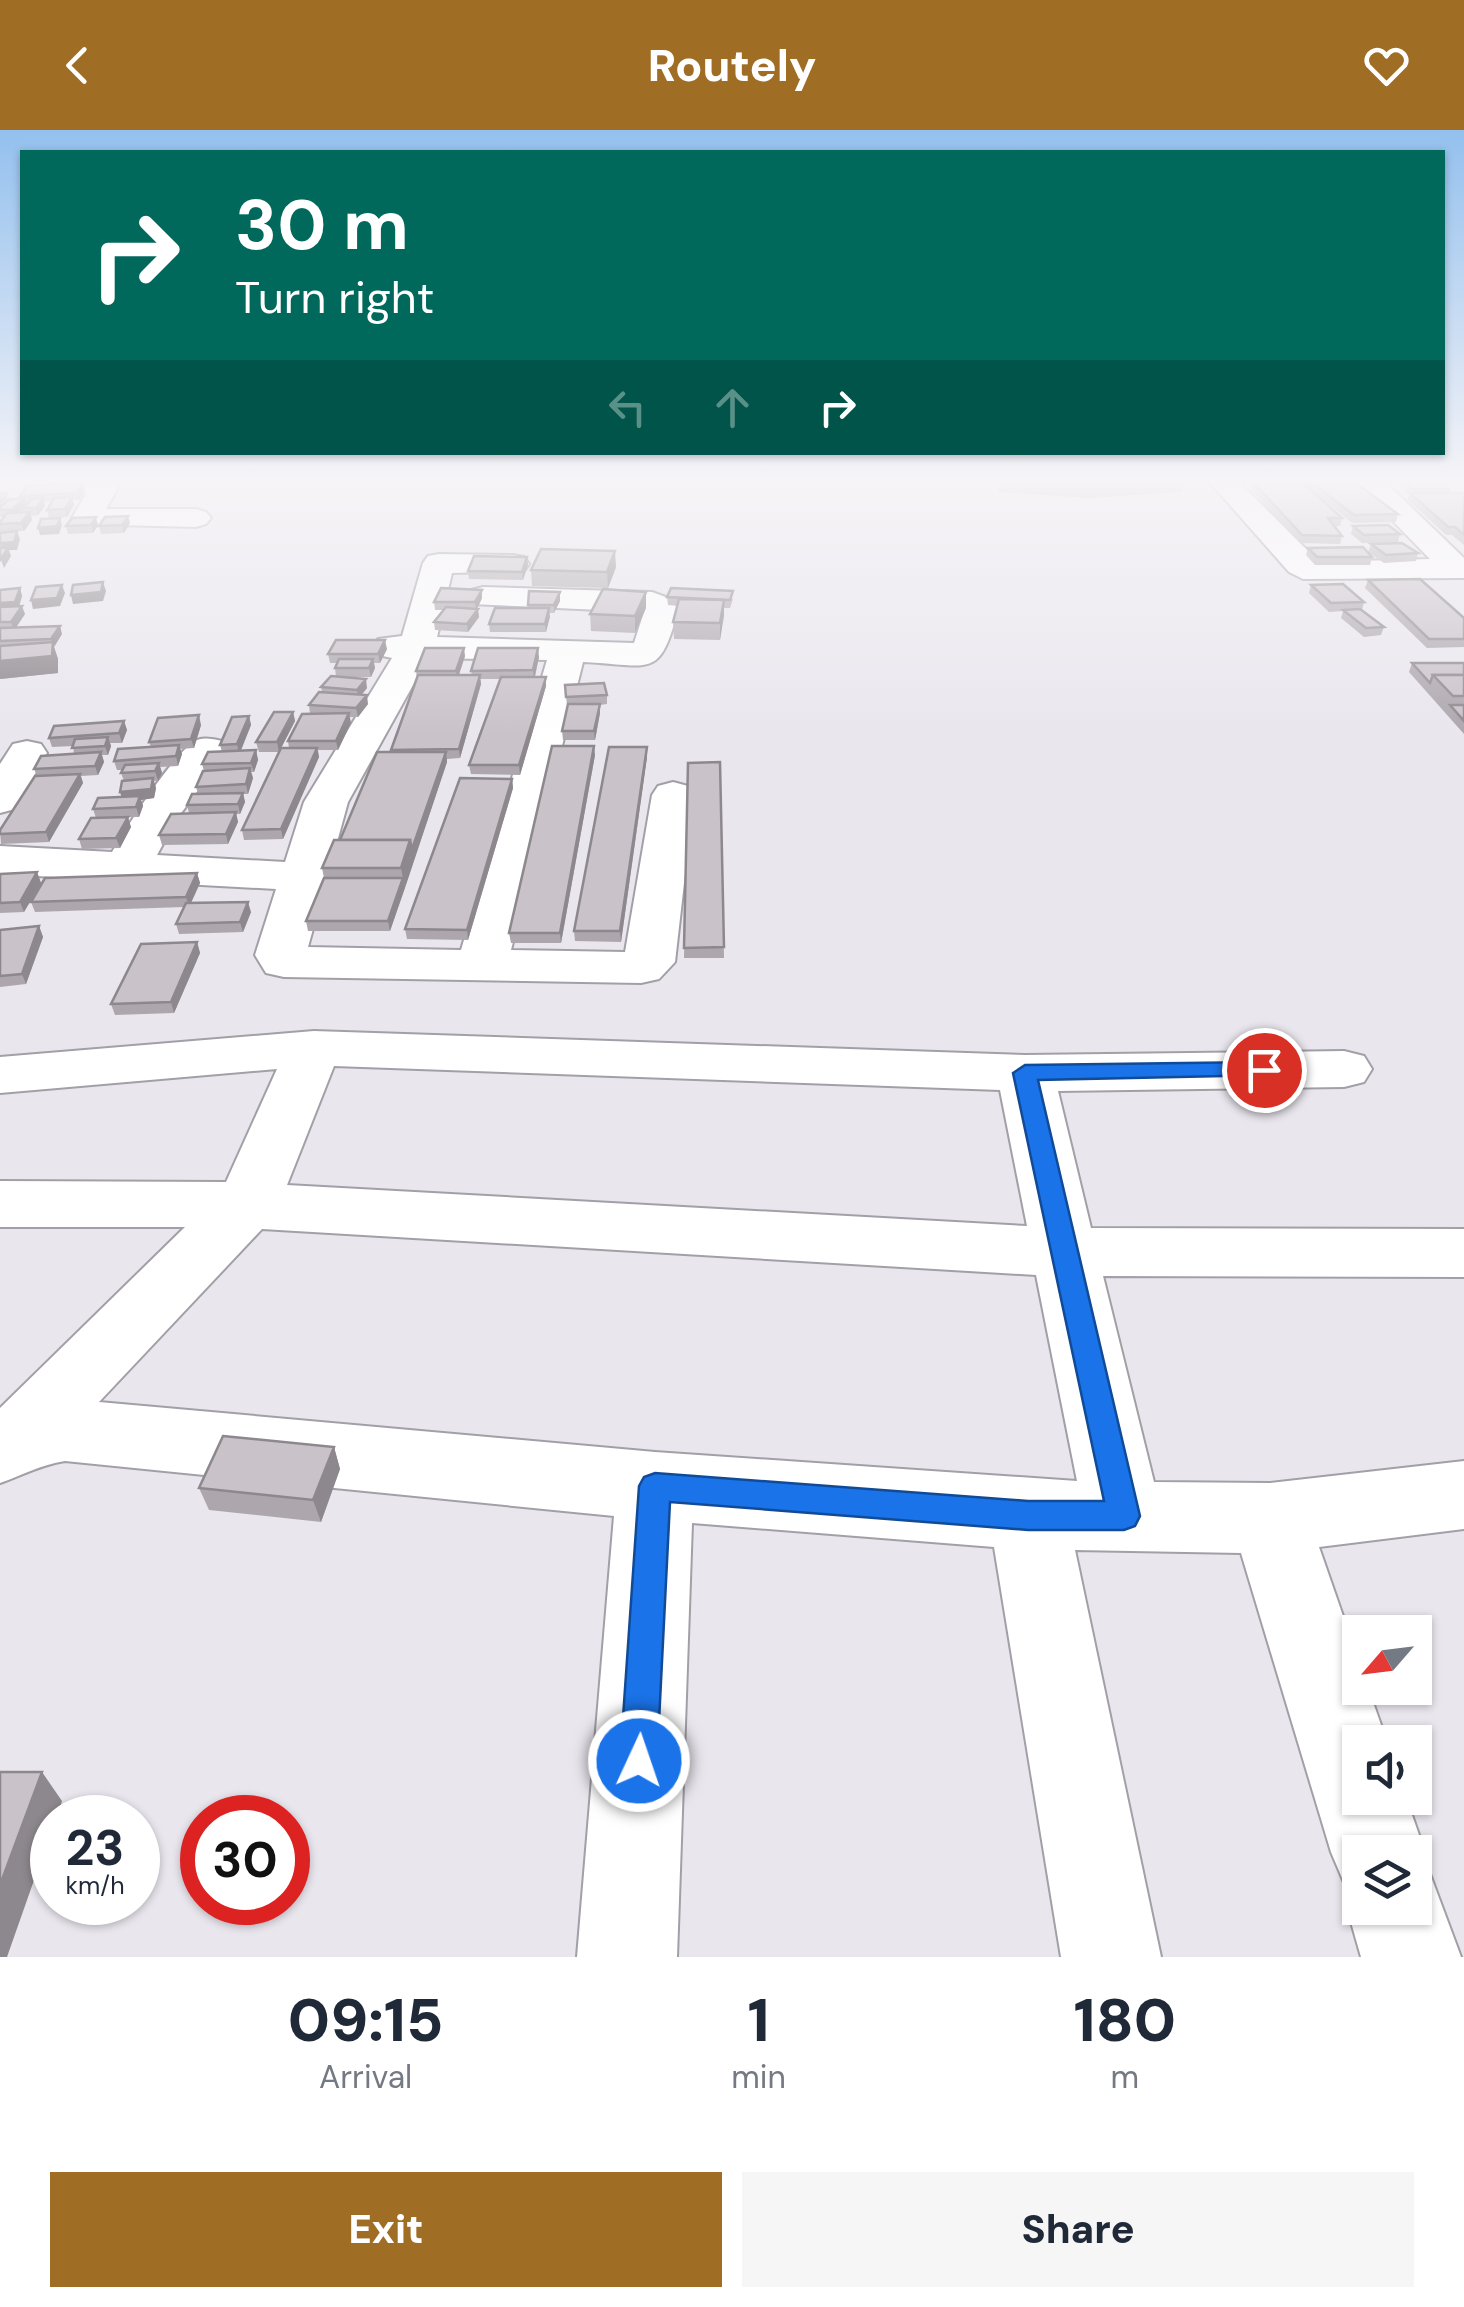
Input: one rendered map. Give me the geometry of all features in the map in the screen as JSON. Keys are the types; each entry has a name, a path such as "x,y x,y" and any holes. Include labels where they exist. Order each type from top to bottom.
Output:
{"street":[{"path":"441,564 416,648 326,802 280,955 284,962 633,970 649,962 673,795"},
{"path":"1301,564 1322,573 1450,568 1464,604"},
{"path":"358,646 644,654 650,651 662,607 652,602 430,595"},
{"path":"482,964 568,650"},
{"path":"127,866 167,801 208,750"},
{"path":"0,800 27,753"},
{"path":"0,860 305,877"},
{"path":"10,1444 246,1206 314,1048"},
{"path":"0,1076 314,1048 1025,1073 1344,1069"},
{"path":"1025,1073 1124,1516"},
{"path":"0,1204 246,1206 1062,1252 1464,1253"},
{"path":"10,1444 65,1430 655,1486 1028,1515 1270,1518 1464,1495"},
{"path":"627,1957 655,1486"},
{"path":"1028,1515 1111,1957"},
{"path":"1270,1518 1342,1741"},
{"path":"1402,1925 1412,1957"}],"building":[{"path":"471,564 525,564 522,572 468,571"},
{"path":"534,564 610,564 607,572 531,570"},
{"path":"1420,579 1464,618 1464,639 1429,639 1368,580"},
{"path":"103,582 101,592 71,595 73,585"},
{"path":"1343,584 1364,602 1331,603 1311,585"},
{"path":"62,585 57,598 31,600 36,587"},
{"path":"20,588 15,602 0,603 0,590"},
{"path":"441,588 482,590 475,602 434,602"},
{"path":"671,588 733,591 730,600 667,597"},
{"path":"603,589 646,592 635,616 590,614"},
{"path":"529,591 560,592 554,605 528,605"},
{"path":"679,599 724,600 720,623 673,622"},
{"path":"22,606 11,622 0,622 0,607"},
{"path":"446,607 478,609 467,624 434,622"},
{"path":"495,608 549,608 545,624 489,624"},
{"path":"1360,609 1384,627 1366,628 1343,610"},
{"path":"60,626 51,639 0,641 0,628"},
{"path":"336,640 385,640 378,654 328,654"},
{"path":"53,642 52,656 0,661 0,646"},
{"path":"425,648 464,648 456,671 416,671"},
{"path":"478,648 538,648 533,670 471,671"},
{"path":"339,659 373,659 369,668 335,668"},
{"path":"1412,663 1464,663 1464,675 1433,675 1430,683"},
{"path":"418,675 480,675 459,749 391,750"},
{"path":"1433,675 1464,675 1464,696 1453,696"},
{"path":"331,676 366,679 357,690 321,687"},
{"path":"501,677 546,677 519,765 469,765"},
{"path":"604,683 607,695 566,697 565,685"},
{"path":"319,692 367,695 356,708 309,705"},
{"path":"568,704 600,704 594,731 562,731"},
{"path":"1450,705 1464,705 1464,721"},
{"path":"274,712 293,712 277,742 256,742"},
{"path":"349,713 336,741 288,741 302,714"},
{"path":"199,715 191,739 149,742 158,718"},
{"path":"249,716 237,744 220,745 232,717"},
{"path":"124,721 119,733 49,738 54,726"},
{"path":"108,737 105,746 72,748 75,739"},
{"path":"179,745 176,756 114,761 118,749"},
{"path":"552,746 594,746 560,933 509,933"},
{"path":"609,747 647,747 620,931 574,931"},
{"path":"281,748 317,748 281,829 242,830"},
{"path":"256,750 251,763 202,764 208,752"},
{"path":"101,752 95,766 34,769 41,756"},
{"path":"377,752 446,752 412,849 410,840 340,840"},
{"path":"720,762 724,947 684,948 688,763"},
{"path":"159,763 155,771 121,773 125,765"},
{"path":"250,768 246,784 196,787 203,771"},
{"path":"80,774 46,832 0,834 35,776"},
{"path":"153,778 151,789 120,792 122,781"},
{"path":"460,778 512,779 467,930 405,929"},
{"path":"243,793 238,804 187,805 192,794"},
{"path":"140,796 136,807 93,809 98,798"},
{"path":"236,812 226,834 159,835 171,814"},
{"path":"128,817 116,838 79,839 91,818"},
{"path":"334,840 410,840 401,868 322,868"},
{"path":"37,872 20,902 0,903 0,874"},
{"path":"197,873 186,897 31,902 45,878"},
{"path":"324,878 403,878 388,921 306,921"},
{"path":"248,902 240,922 176,924 186,903"},
{"path":"39,926 22,974 0,976 0,930"},
{"path":"197,942 171,1002 111,1004 141,944"},
{"path":"223,1436 334,1447 313,1500 199,1488"},
{"path":"0,1772 42,1772 33,1795 30,1795 0,1885"}],"route":[{"path":"639,1761 655,1486 1028,1515 1124,1516 1025,1073 1264,1070"}]}
